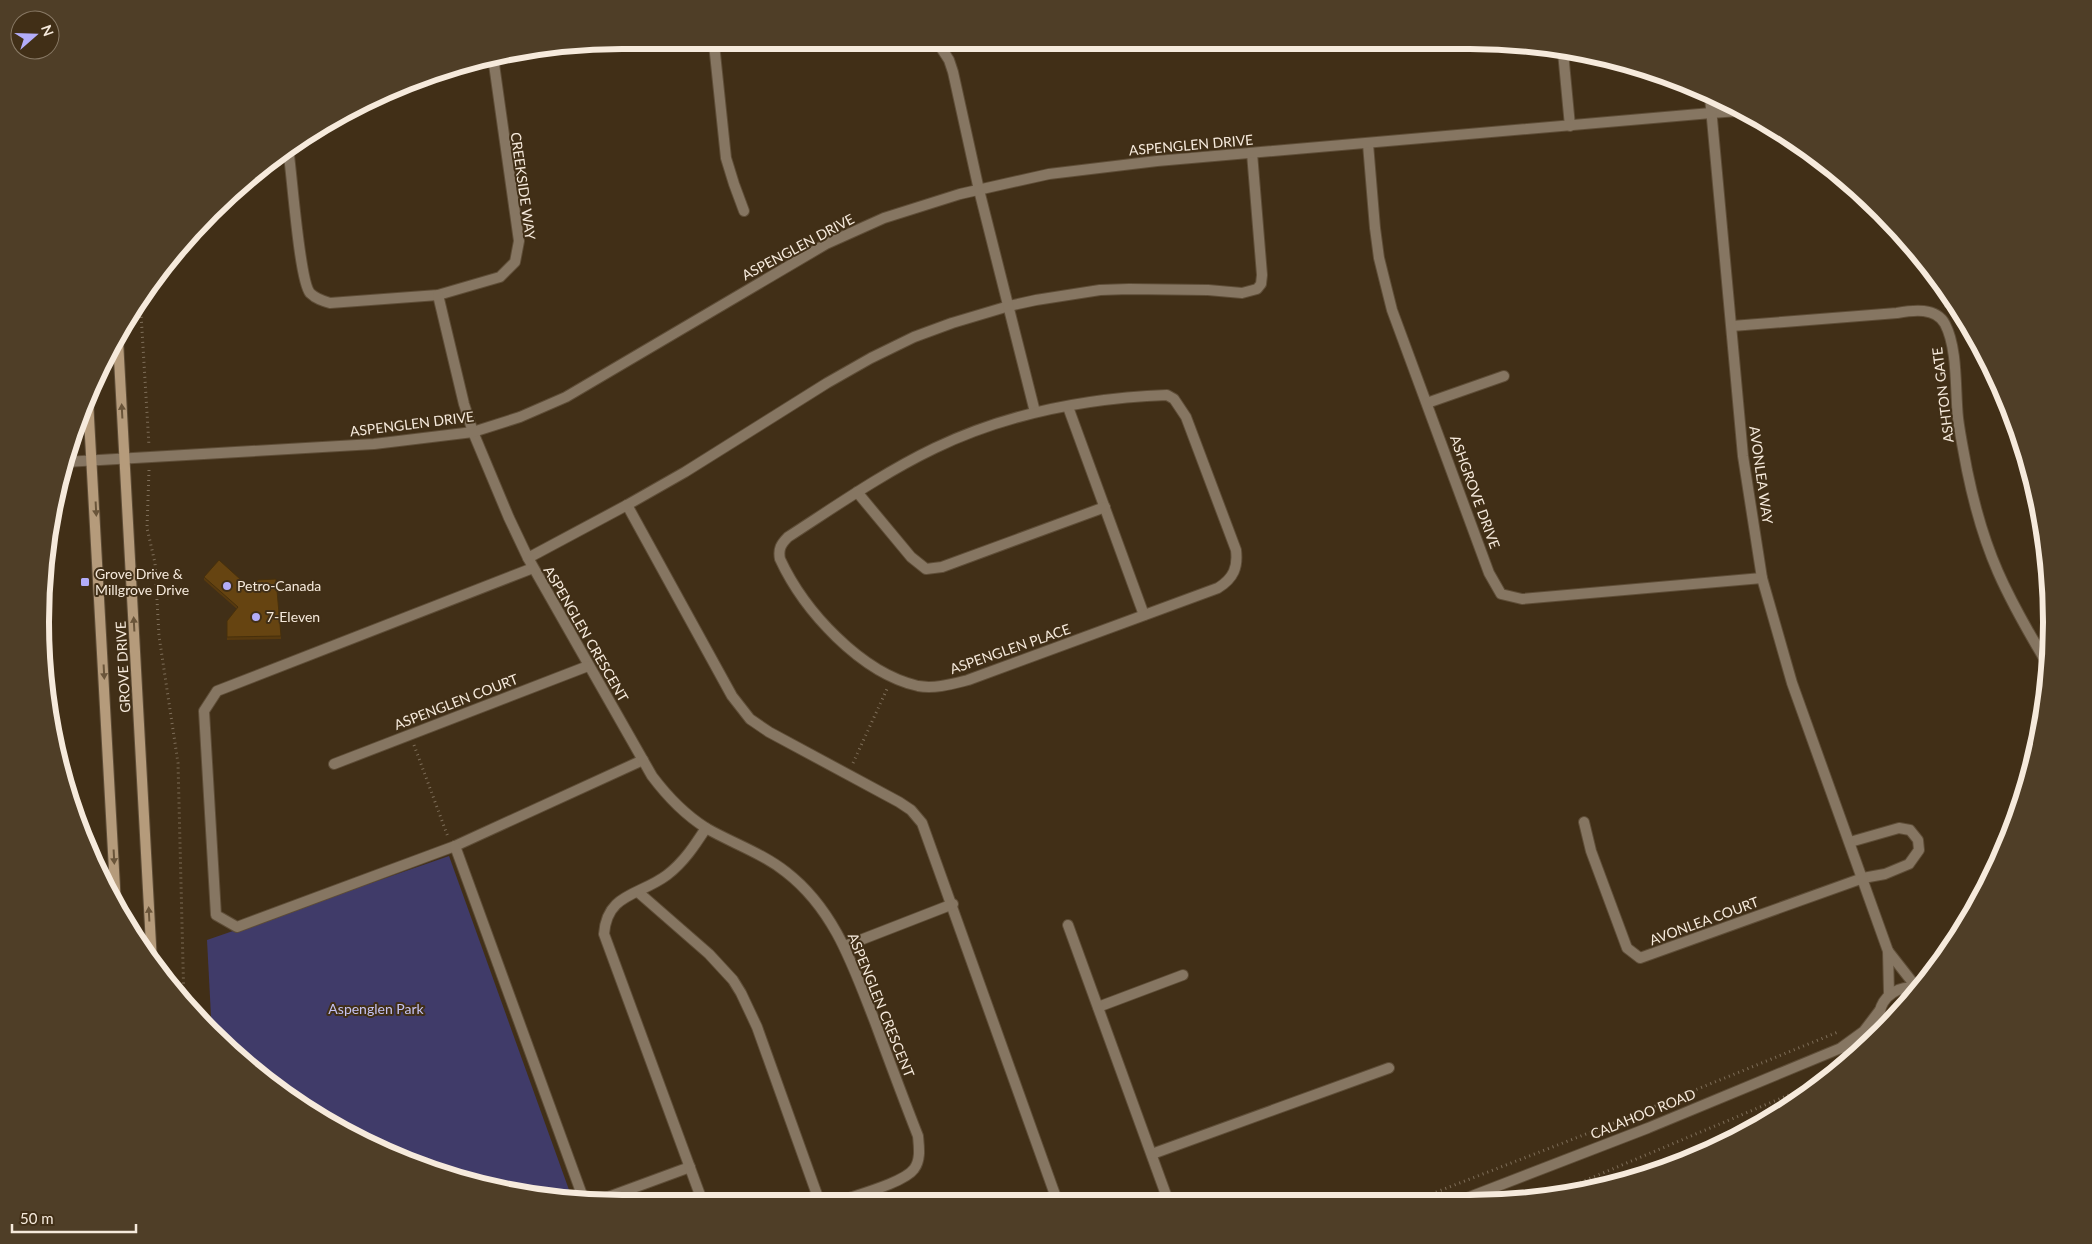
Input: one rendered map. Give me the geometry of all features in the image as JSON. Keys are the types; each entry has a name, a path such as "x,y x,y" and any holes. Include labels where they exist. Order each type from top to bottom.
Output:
{"main road":[{"name":"GROVE DRIVE","path":"119,349 151,949"},
{"name":"GROVE DRIVE","path":"89,412 115,889"}],"street":[{"path":"715,49 726,158 744,211"},
{"path":"941,49 949,60 953,72 979,190 1035,412"},
{"path":"1563,57 1570,126"},
{"name":"CREEKSIDE WAY","path":"289,156 302,269 309,292 319,300 330,303 438,296 500,276 514,262 519,241 494,64"},
{"name":"AVONLEA WAY","path":"1711,102 1743,456 1762,578 1792,683 1888,951 1890,994"},
{"name":"ASPENGLEN DRIVE","path":"72,462 374,444 473,432 520,417 566,397 826,244 884,218 979,190 1049,174 1157,161 1731,112"},
{"name":"ASHGROVE DRIVE","path":"1368,144 1375,228 1392,310 1492,579 1501,594 1522,599 1762,578"},
{"path":"528,558 685,472 871,358 914,337 1009,306 1110,290 1163,288 1242,293 1257,290 1261,284 1262,275 1252,153"},
{"path":"438,296 462,400 473,432"},
{"name":"ASHTON GATE","path":"1732,326 1897,313 1919,309 1936,315 1944,323 1952,342 1958,419 1967,471 1979,518 1997,571 2024,625 2042,655"},
{"path":"1427,403 1504,376"},
{"name":"ASPENGLEN PLACE","path":"1149,396 1167,396 1174,399 1186,417 1236,550 1236,569 1225,584 968,680 934,687 919,686 907,682 863,658 833,634 808,604 780,559 779,552 782,544 788,537 857,492 935,448 977,431 1035,412 1068,406 1149,396"},
{"path":"1068,406 1144,615"},
{"name":"ASPENGLEN CRESCENT","path":"473,432 506,512 528,558 652,776 675,804 706,828 765,858 785,871 824,910 845,946 918,1136 920,1147 914,1170 903,1178 857,1195"},
{"path":"857,492 911,558 926,568 942,567 1105,507"},
{"path":"627,505 741,709 750,719 769,732 899,802 917,816 922,823 953,904 1055,1195"},
{"path":"534,568 217,691 204,711 216,915 237,927 455,846 643,760"},
{"name":"ASPENGLEN COURT","path":"334,764 588,666"},
{"name":"AVONLEA COURT","path":"1584,822 1591,851 1627,948 1640,958 1863,878"},
{"path":"700,1195 604,934 608,913 614,905 622,898 662,879 679,865 706,828"},
{"path":"1850,842 1899,828 1910,830 1918,840 1919,850 1910,864 1885,874 1863,878"},
{"path":"455,846 582,1194"},
{"path":"638,892 709,954 733,980 741,993 757,1027 817,1195"},
{"path":"845,946 953,904"},
{"path":"1068,926 1166,1195"},
{"name":"AVONLEA WAY","path":"1888,951 1914,984"},
{"path":"1098,1006 1183,975"},
{"path":"1890,994 1907,987 1911,987"},
{"name":"CALAHOO ROAD","path":"1842,1048 1864,1031 1890,994"},
{"path":"1880,1010 1880,1022"},
{"name":"CALAHOO ROAD","path":"1475,1195 1648,1128 1842,1048 1855,1046"},
{"path":"1152,1154 1389,1068"},
{"path":"614,1195 690,1167"}],"path":[{"path":"141,311 150,458 147,528 155,563 159,636 178,763 184,991"},
{"path":"847,774 887,689"},
{"path":"410,734 449,838 455,846"},
{"path":"1429,1195 1599,1129 1840,1031"},
{"path":"1573,1185 1804,1088"}],"green space":[{"name":"Aspenglen Park","path":"449,856 570,1192 510,1184 438,1165 368,1136 304,1099 244,1053 211,1021 207,940"}],"building":[{"name":"7-Eleven","path":"219,560 251,589 258,580 276,579 281,636 227,637 227,621 238,607 204,577"}],"place":[{"name":"Grove Drive & Millgrove Drive","path":"85,582"},
{"name":"Petro-Canada","path":"227,586"},
{"name":"7-Eleven","path":"256,617"}]}
